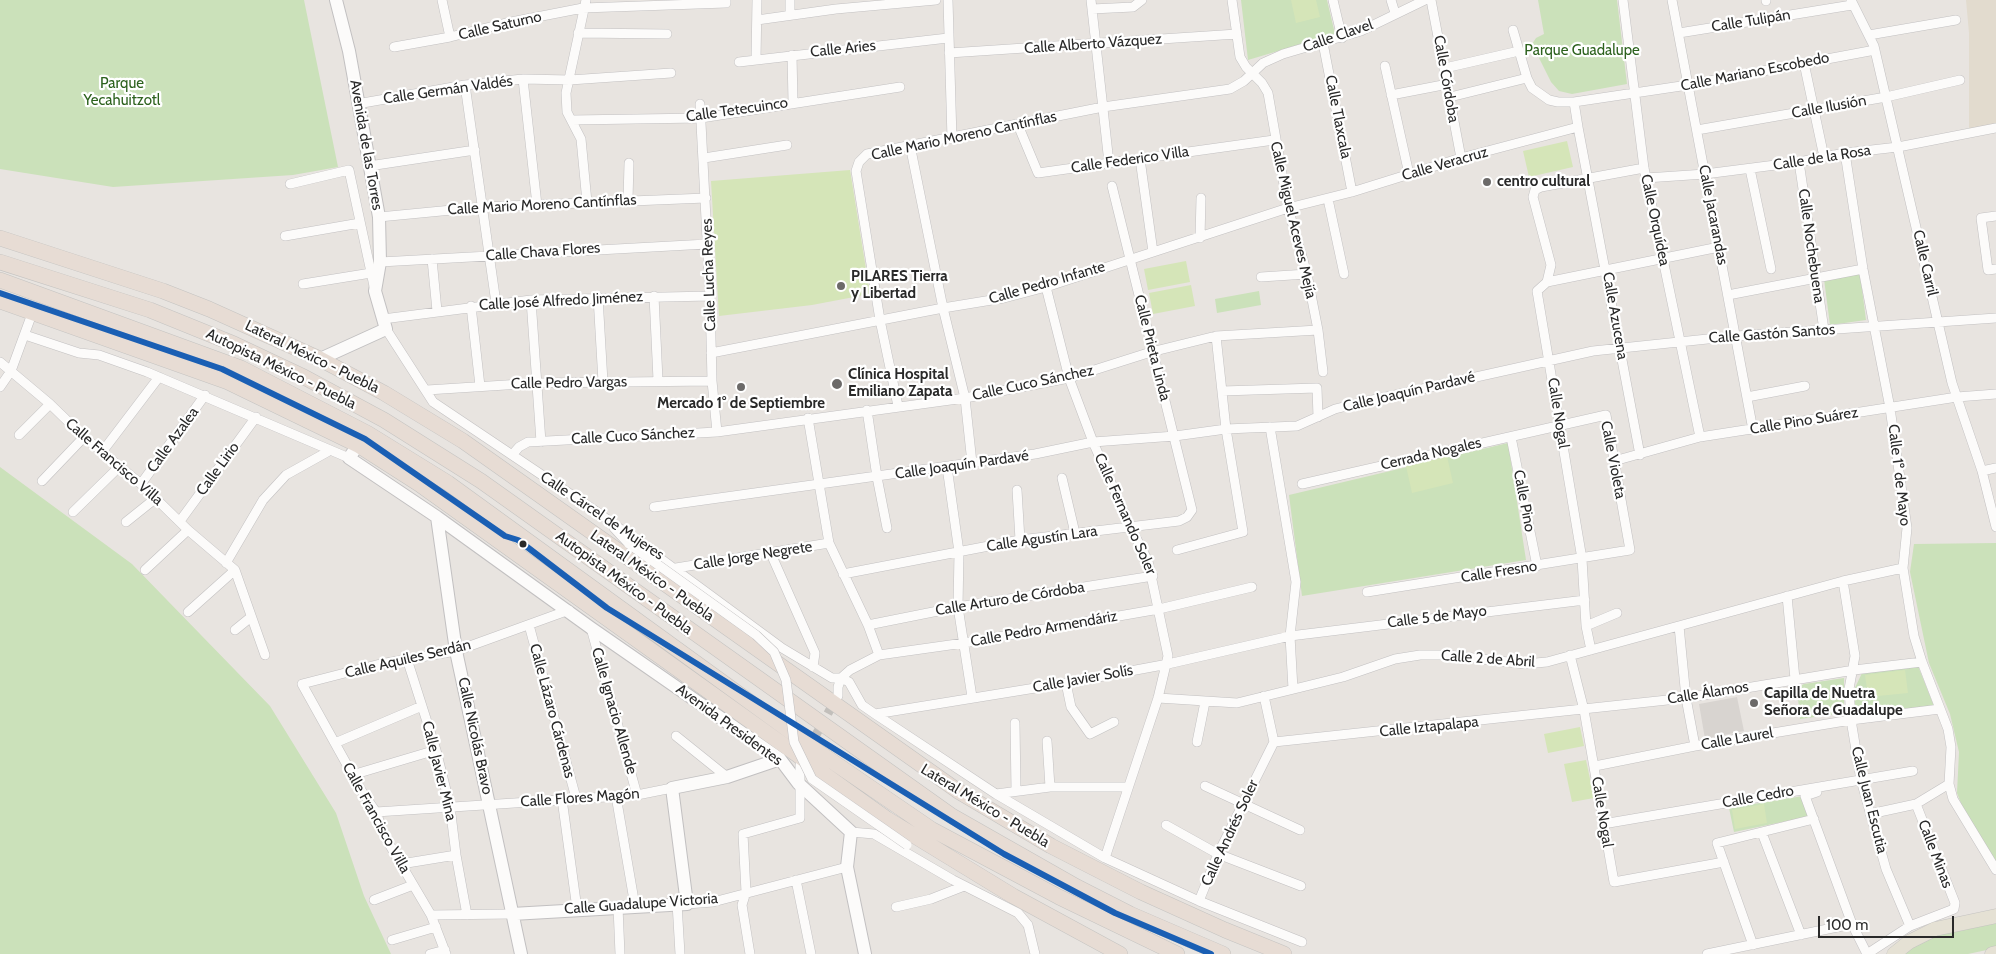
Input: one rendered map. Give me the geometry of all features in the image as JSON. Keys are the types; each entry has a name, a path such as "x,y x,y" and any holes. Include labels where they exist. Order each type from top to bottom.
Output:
{"highway":[{"name":"Lateral México - Puebla","path":"0,238 163,291 244,323 384,393 463,441 958,791 1051,846 1141,892 1284,954"},
{"name":"Autopista México - Puebla","path":"0,262 150,310 234,344 304,377 384,420 481,481 952,816 1086,892 1223,954"},
{"name":"Autopista México - Puebla","path":"0,280 241,368 367,433 448,483 820,753 931,829 1059,897 1177,954"},
{"path":"0,301 34,311 228,382 358,445 419,484 887,819 1028,912 1120,954"}],"main road":[{"name":"Avenida de las Torres","path":"336,0 349,51 368,166 379,217 380,262 375,291 384,324"},
{"path":"325,362 346,346 384,324"},
{"path":"349,458 358,445"},
{"name":"Avenida Presidentes","path":"349,458 437,516 569,610 591,628 780,759 798,783 851,832"},
{"name":"Calle Nicolás Bravo","path":"437,516 456,651 521,954"},
{"name":"Calle Flores Magón","path":"672,788 727,776 780,759"},
{"path":"672,788 682,904"},
{"path":"851,832 847,867 865,954"},
{"name":"Calle Guadalupe Victoria","path":"512,914 682,904"},
{"path":"1884,954 1894,954 1908,942 1935,929 1996,916"},
{"path":"1992,954 1996,953"}],"street":[{"path":"442,0 450,38"},
{"path":"756,60 757,0"},
{"path":"790,0 790,15"},
{"path":"757,20 836,5 936,0"},
{"path":"948,0 952,139"},
{"path":"1109,163 1092,5 1133,7 1142,0"},
{"name":"Calle Miguel Aceves Mejía","path":"1232,0 1240,57 1246,68 1253,73 1268,94 1274,140 1288,208 1307,274 1318,330 1323,372"},
{"path":"1333,0 1342,38"},
{"path":"1391,0 1394,13"},
{"name":"Calle Clavel","path":"1253,73 1263,64 1283,54 1361,31 1394,13 1425,0"},
{"name":"Calle Córdoba","path":"1431,0 1461,158"},
{"name":"Calle Orquídea","path":"1623,0 1644,168 1700,437"},
{"name":"Calle Jacarandas","path":"1672,0 1753,430"},
{"name":"Calle Saturno","path":"394,47 450,38 584,4 726,2"},
{"name":"Calle Tulipán","path":"1679,33 1852,3"},
{"name":"Calle Carril","path":"1852,3 1875,50 1957,397 1982,470 1996,527"},
{"path":"584,4 570,80 566,92 567,112 581,139 586,202"},
{"path":"1869,35 1956,20"},
{"path":"1450,97 1527,78 1513,30"},
{"path":"578,33 667,34"},
{"name":"Calle Alberto Vázquez","path":"949,53 1096,45 1237,34"},
{"name":"Calle Aries","path":"739,62 948,38"},
{"name":"Calle Tlaxcala","path":"1323,43 1352,192"},
{"name":"Calle Mariano Escobedo","path":"1527,78 1532,88 1549,100 1574,102 1688,85 1875,50"},
{"path":"1445,68 1518,51"},
{"path":"792,55 793,102"},
{"path":"1804,63 1824,157"},
{"path":"1386,66 1408,174"},
{"name":"Calle Germán Valdés","path":"357,104 465,85 523,79 570,80 670,73"},
{"name":"Calle Mario Moreno Cantínflas","path":"898,406 880,320 856,171 858,162 867,154 952,139 1103,106 1230,89 1253,73"},
{"path":"523,79 537,205"},
{"name":"Calle Ilusión","path":"1697,130 1886,97 1960,80"},
{"path":"1391,95 1448,84"},
{"path":"465,85 496,303"},
{"name":"Calle Tetecuinco","path":"572,120 701,118 793,102 900,87"},
{"path":"1574,102 1578,127"},
{"name":"Calle Lucha Reyes","path":"700,104 708,244 712,381 717,432"},
{"name":"Calle Federico Villa","path":"1018,124 1038,173 1274,140"},
{"name":"Calle Veracruz","path":"1288,208 1328,199 1461,158 1578,127"},
{"name":"Calle Azucena","path":"1578,127 1607,270 1640,455"},
{"name":"Calle de la Rosa","path":"1646,178 1705,174 1799,162 1898,147 1996,128"},
{"path":"704,158 787,145"},
{"path":"910,145 943,308 965,398 972,463"},
{"path":"368,166 474,150"},
{"name":"Calle 1º de Mayo","path":"1845,154 1863,269 1890,408 1907,528 1902,568 1912,627 1951,747 1949,784 1952,799 1996,870"},
{"path":"1140,159 1153,252"},
{"name":"Calle Nochebuena","path":"1799,162 1824,330"},
{"path":"628,200 629,163"},
{"path":"1588,178 1644,168"},
{"path":"1750,169 1771,269"},
{"name":"Avenida de las Torres","path":"290,184 349,170 375,291"},
{"name":"Calle Nogal","path":"1588,178 1541,187 1535,190 1533,197 1551,265 1546,282 1537,291 1582,559 1586,626 1591,650"},
{"name":"Calle Prieta Linda","path":"1112,186 1152,352 1175,436"},
{"name":"Calle Mario Moreno Cantínflas","path":"379,217 483,207 706,198"},
{"path":"1200,238 1201,198"},
{"path":"1328,199 1344,274"},
{"name":"Calle Pedro Infante","path":"711,353 1004,298 1046,287 1288,208"},
{"path":"1992,269 1981,218 1996,216"},
{"path":"285,236 360,223"},
{"name":"Calle Chava Flores","path":"380,262 708,244"},
{"path":"1546,282 1719,247"},
{"path":"432,259 437,311"},
{"path":"1728,295 1863,269"},
{"path":"303,284 371,273"},
{"path":"1261,277 1307,274"},
{"name":"Calle Fernando Soler","path":"1046,287 1069,378 1093,442 1131,528 1148,561 1153,576 1168,656 1168,664 1158,698 1105,858"},
{"path":"654,296 658,380"},
{"name":"Calle José Alfredo Jiménez","path":"384,324 437,311 496,303 531,300 710,296"},
{"path":"598,298 603,382"},
{"path":"531,300 542,442"},
{"path":"471,306 480,386"},
{"path":"0,387 11,371 34,311"},
{"name":"Calle Gastón Santos","path":"1550,360 1593,351 1736,336 1996,318"},
{"name":"Calle Cárcel de Mujeres","path":"384,324 434,402 600,514 676,568 782,648 832,678 841,678"},
{"name":"Calle Cuco Sánchez","path":"512,455 519,447 528,442 717,432 808,418 965,398 1069,378 1152,352 1216,336 1318,330"},
{"path":"25,335 79,353 100,354 205,395 329,451 349,458"},
{"path":"1177,550 1242,532 1226,429 1216,336"},
{"name":"Calle Joaquín Pardavé","path":"654,506 947,467 1035,454 1093,442 1175,436 1226,429 1296,426 1359,403 1550,360"},
{"name":"Calle Francisco Villa","path":"0,362 50,404 84,437 141,484 188,530 235,570"},
{"path":"102,452 159,377"},
{"name":"Calle Pedro Vargas","path":"427,390 537,383 658,380 712,381"},
{"path":"1747,397 1805,386"},
{"path":"1222,391 1317,388 1318,417"},
{"name":"Calle Pino Suárez","path":"1614,461 1700,437 1957,397 1996,394"},
{"name":"Calle Azalea","path":"141,484 205,395"},
{"path":"19,435 50,404"},
{"path":"867,410 877,477 888,528"},
{"name":"Calle Violeta","path":"1560,424 1606,415 1630,550"},
{"name":"Calle Lirio","path":"180,521 256,417"},
{"path":"808,418 829,543 868,625 879,655"},
{"name":"Cerrada Nogales","path":"1302,484 1560,424"},
{"path":"1270,427 1296,582 1290,636 1293,689"},
{"name":"Calle Agustín Lara","path":"843,574 1020,540 1179,521 1187,517 1192,510 1175,436"},
{"name":"Calle Pino","path":"1511,436 1537,566"},
{"path":"42,481 84,437"},
{"path":"226,563 263,500 286,476 329,451"},
{"path":"73,512 119,466"},
{"path":"947,467 960,552 958,607 972,697"},
{"path":"1982,470 1996,468"},
{"path":"1062,478 1075,533"},
{"path":"1018,490 1020,540"},
{"path":"126,522 156,498"},
{"path":"600,514 629,544 756,635 774,652 786,680 794,742 812,780 907,845 936,871"},
{"path":"145,570 188,530"},
{"name":"Calle Jorge Negrete","path":"676,568 771,554 829,543"},
{"name":"Calle Fresno","path":"1367,592 1630,550"},
{"path":"771,554 815,653 813,667"},
{"name":"Calle 2 de Abril","path":"1158,698 1237,703 1343,676 1395,659 1420,655 1448,655 1524,664 1547,662 1843,581 1902,568"},
{"path":"188,612 235,570 265,655"},
{"name":"Calle Arturo de Córdoba","path":"868,625 958,607 1153,576"},
{"name":"Calle Juan Escutia","path":"1843,581 1855,656 1854,670 1849,689 1850,720 1861,780 1886,869 1910,926"},
{"name":"Calle Pedro Armendáriz","path":"841,678 850,670 879,655 964,643 1159,608 1252,587"},
{"path":"1787,596 1795,679"},
{"name":"Calle 5 de Mayo","path":"1290,636 1584,600"},
{"name":"Calle Aquiles Serdán","path":"302,684 406,659 456,651 569,610"},
{"path":"1586,626 1617,612"},
{"path":"235,630 251,617"},
{"name":"Calle Lázaro Cárdenas","path":"529,625 576,798"},
{"path":"1679,626 1686,698 1695,746"},
{"name":"Calle Ignacio Allende","path":"591,628 638,795"},
{"name":"Calle Javier Solís","path":"875,714 1066,683 1168,664 1290,636"},
{"name":"Calle Nogal","path":"1570,655 1584,710 1614,882 1724,862"},
{"name":"Calle Javier Mina","path":"406,659 436,750 450,806 456,855 467,915"},
{"name":"Calle Álamos","path":"1584,710 1686,698 1854,670 1922,662"},
{"path":"838,696 841,678"},
{"name":"Calle Andrés Soler","path":"841,678 849,682 862,705 996,794 1105,858 1199,901 1218,854 1274,742"},
{"path":"1066,683 1072,707 1090,734 1114,722"},
{"name":"Calle Francisco Villa","path":"302,684 352,775 376,812 385,837 431,916 446,952"},
{"path":"1264,696 1274,742"},
{"path":"1197,742 1205,702"},
{"path":"335,743 422,706"},
{"name":"Calle Laurel","path":"1594,766 1695,746 1850,720 1940,709"},
{"name":"Calle Iztapalapa","path":"1274,742 1584,710"},
{"path":"1015,723 1016,791"},
{"path":"676,736 727,776"},
{"path":"1047,741 1050,787"},
{"path":"352,775 436,750"},
{"path":"750,954 742,905 746,892 743,834 800,818 798,783 800,765"},
{"name":"Calle Cedro","path":"1603,824 1913,771"},
{"path":"1834,784 1805,796 1852,924 1867,954 1910,926"},
{"path":"1870,814 1916,804 1949,784"},
{"path":"1205,786 1242,805 1300,830"},
{"path":"996,794 1050,787 1128,787"},
{"name":"Calle Flores Magón","path":"376,812 638,795 672,788"},
{"name":"Calle Ignacio Allende","path":"616,796 635,906"},
{"name":"Calle Lázaro Cárdenas","path":"562,799 577,909"},
{"name":"Calle Minas","path":"1910,926 1949,912 1954,909 1955,903 1916,804"},
{"path":"1753,944 1717,843 1814,819"},
{"path":"1166,825 1218,854 1301,886"},
{"path":"851,832 874,834 964,886 1018,913 1028,912 1028,924 1035,954"},
{"path":"1762,833 1801,935"},
{"path":"401,864 456,855"},
{"name":"Calle Guadalupe Victoria","path":"682,904 713,902 847,867"},
{"path":"796,880 811,954"},
{"path":"374,900 414,885"},
{"path":"896,907 931,899 964,886"},
{"path":"1199,901 1302,942"},
{"path":"680,954 682,904"},
{"path":"618,907 620,954"},
{"name":"Calle Guadalupe Victoria","path":"431,916 512,914"},
{"path":"1707,954 1852,924"},
{"path":"392,940 436,927"},
{"path":"430,954 446,952"}],"shaded area":[{"path":"1966,0 1996,0 1996,124 1969,130 1969,33"},
{"path":"1737,697 1744,731 1705,739 1699,704"}],"green space":[{"name":"Parque Yecahuitzotl","path":"0,0 304,0 338,167 293,175 113,187 0,169"},
{"path":"1241,0 1327,0 1335,34 1248,60"},
{"path":"1291,0 1316,0 1320,17 1296,23"},
{"name":"Parque Guadalupe","path":"1538,0 1617,0 1627,84 1572,94 1559,91 1551,82 1532,44 1536,38 1544,34"},
{"path":"1567,141 1573,167 1529,177 1523,151"},
{"path":"850,170 870,294 812,305 719,316 711,181"},
{"path":"1186,261 1190,282 1148,290 1144,269"},
{"path":"1860,274 1866,320 1830,325 1824,279"},
{"path":"1191,285 1195,306 1153,314 1149,293"},
{"path":"1259,291 1261,305 1217,313 1215,299"},
{"path":"1508,443 1526,560 1302,596 1289,495"},
{"path":"1447,456 1453,483 1412,493 1406,466"},
{"path":"0,467 132,564 270,706 336,813 364,896 391,954 0,954"},
{"path":"1996,543 1996,861 1964,811 1957,793 1959,752 1950,714 1929,663 1910,572 1914,544"},
{"path":"1918,666 1934,706 1857,715 1853,692 1862,673"},
{"path":"1905,670 1908,693 1868,697 1865,675"},
{"path":"1844,678 1844,713 1800,719 1797,688 1804,684"},
{"path":"1580,727 1584,746 1548,753 1544,734"},
{"path":"1586,760 1594,798 1572,802 1564,764"},
{"path":"1803,796 1811,816 1734,832 1729,808"},
{"path":"1764,804 1767,823 1735,829 1732,810"},
{"path":"1996,920 1996,948 1968,954 1904,954 1904,951 1936,933"}],"tunnel":[{"path":"808,749 836,699"}],"transit line":[{"path":"0,293 222,369 365,439 505,536 518,540 607,608 1004,854 1115,913 1211,954"}],"place":[{"name":"centro cultural","path":"1487,182"},
{"name":"PILARES Tierra y Libertad","path":"841,286"},
{"name":"Clínica Hospital Emiliano Zapata","path":"837,384"},
{"name":"Mercado 1° de Septiembre","path":"741,387"},
{"name":"Capilla de Nuetra Señora de Guadalupe","path":"1754,703"}]}
